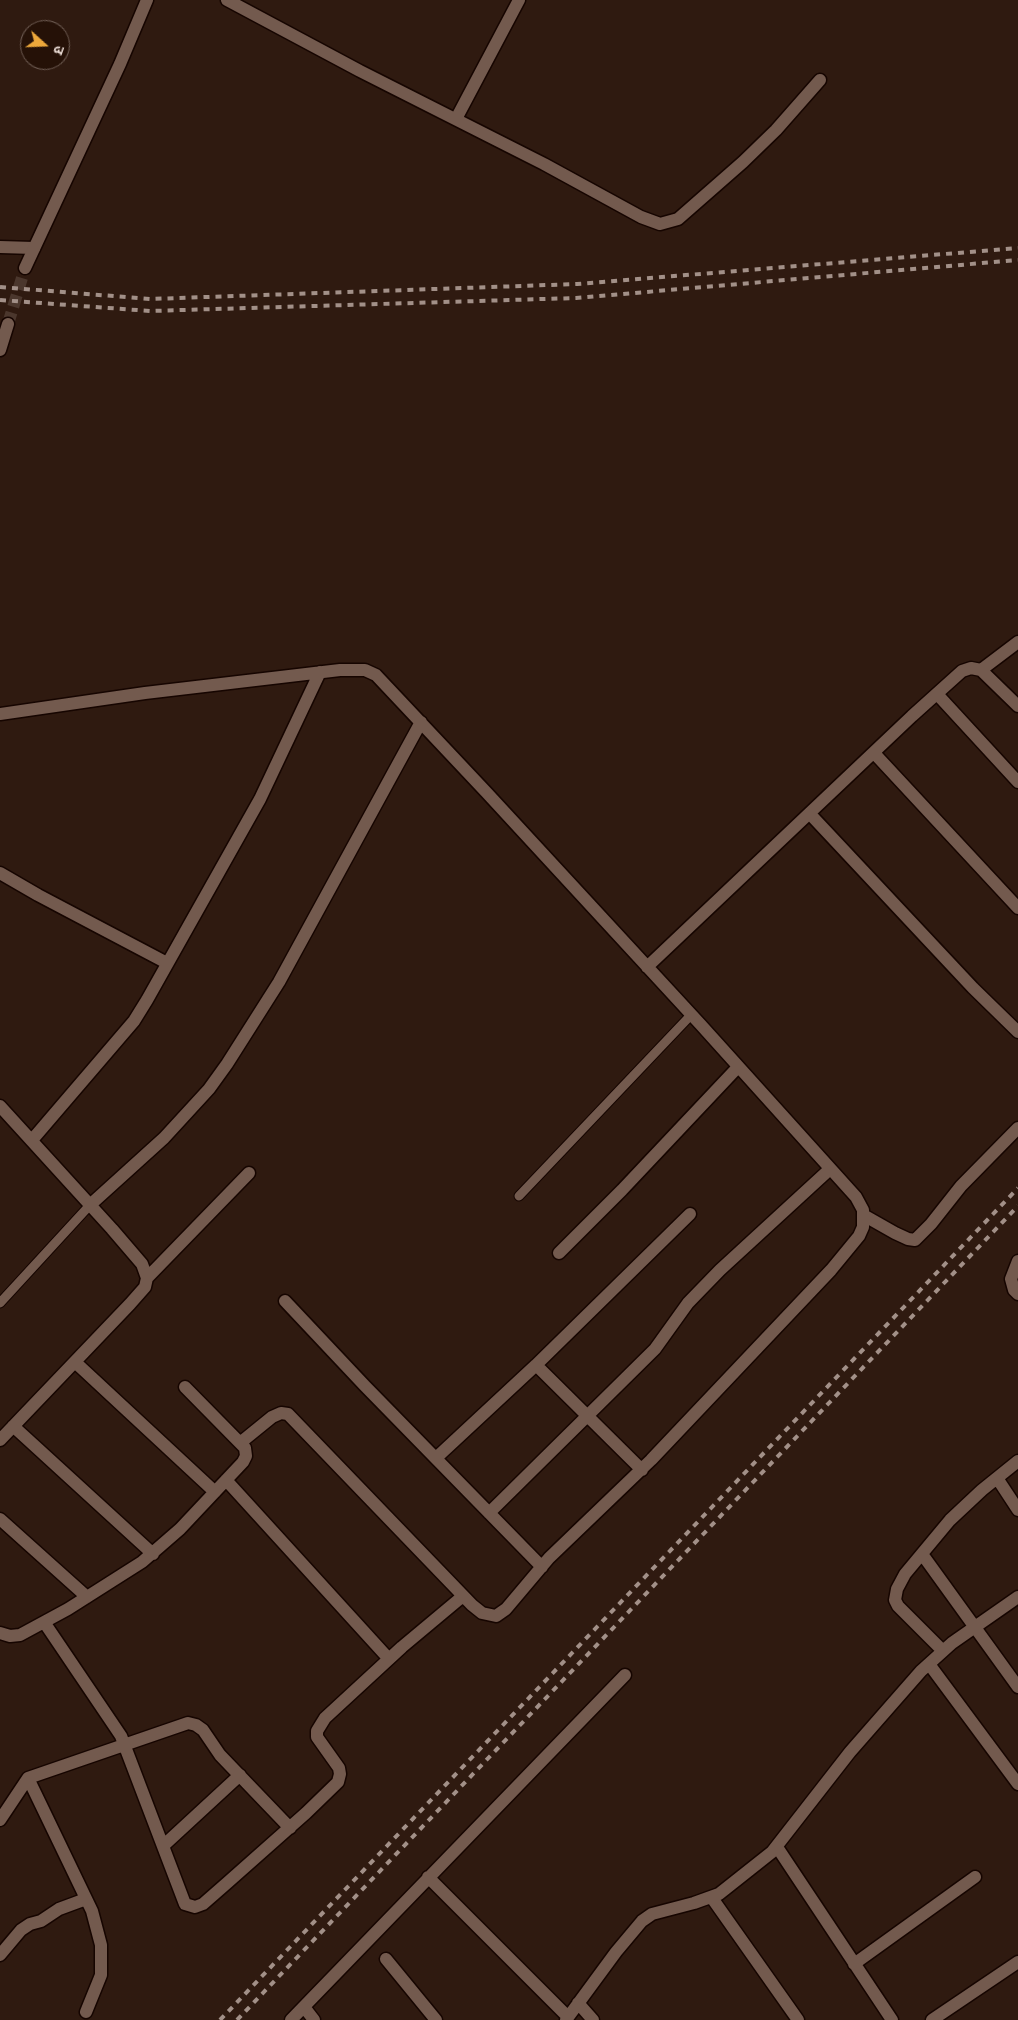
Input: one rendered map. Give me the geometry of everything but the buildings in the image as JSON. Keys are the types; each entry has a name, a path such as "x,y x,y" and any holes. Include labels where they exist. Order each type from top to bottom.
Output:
{"street":[{"path":"25,268 120,64 147,0"},
{"path":"227,0 544,164 641,217 660,224 678,219 743,162 776,130 820,80"},
{"path":"456,119 518,0"},
{"path":"0,247 34,248"},
{"path":"0,350 8,324"},
{"path":"981,670 1018,642"},
{"path":"0,714 146,692 356,668 376,676 421,722 830,1168 856,1197 865,1216 859,1236 832,1270 642,1470 542,1567 506,1609 496,1616 482,1612 463,1596 288,1414 272,1417 240,1443"},
{"path":"647,967 962,671 971,668 981,670 1018,706"},
{"path":"32,1140 134,1021 260,799 320,672"},
{"path":"936,694 1018,782"},
{"path":"90,1205 164,1138 209,1088 227,1064 279,982 421,722"},
{"path":"874,753 1018,908"},
{"path":"810,814 973,988 1018,1032"},
{"path":"0,873 167,963"},
{"path":"558,1253 622,1190 738,1067"},
{"path":"0,1106 142,1264 147,1278"},
{"path":"865,1216 895,1233 915,1240 931,1224 961,1186 1018,1128"},
{"path":"489,1513 655,1349 688,1303 705,1285 830,1168"},
{"path":"0,1440 145,1287 147,1278 249,1173"},
{"path":"436,1458 536,1365 690,1214"},
{"path":"1018,1261 1011,1279 1014,1290 1018,1294"},
{"path":"285,1301 542,1567"},
{"path":"75,1362 215,1492"},
{"path":"536,1365 642,1470"},
{"path":"0,1633 10,1636 20,1635 87,1597 153,1554 215,1492 246,1456 245,1448 185,1387"},
{"path":"13,1426 153,1554"},
{"path":"943,1651 903,1612 895,1600 897,1589 905,1574 950,1520 1018,1461"},
{"path":"997,1478 1018,1510"},
{"path":"226,1480 389,1659"},
{"path":"0,1519 87,1597"},
{"path":"922,1554 976,1626 1018,1687"},
{"path":"44,1622 116,1727 125,1745 185,1904 195,1907 203,1904 227,1884 338,1782 339,1768 317,1737 317,1731 325,1718 389,1659 463,1596"},
{"path":"428,1877 566,2018 642,1921 652,1914 712,1898 729,1888 777,1847 850,1752 929,1664 976,1626 1018,1597"},
{"path":"929,1664 1018,1784"},
{"path":"291,2020 625,1675"},
{"path":"0,1820 28,1778 188,1723 196,1725 203,1730 220,1755 290,1828"},
{"path":"163,1846 240,1775"},
{"path":"28,1778 92,1911 101,1945 101,1974 86,2012"},
{"path":"777,1847 892,2020"},
{"path":"854,1964 975,1877"},
{"path":"712,1898 798,2020"},
{"path":"0,1955 21,1930 30,1924 41,1921 59,1909 86,1900"},
{"path":"386,1959 436,2020"},
{"path":"932,2020 1018,1962"},
{"path":"578,2003 592,2020"},
{"path":"304,2007 314,2020"}],"lane":[{"path":"519,1196 691,1015"},
{"path":"0,1303 90,1205"}],"tunnel":[{"path":"8,324 25,268"}],"railway":[{"path":"0,287 150,299 577,284 1018,248"},
{"path":"0,300 150,311 576,298 1018,260"},
{"path":"220,2020 1018,1188"},
{"path":"237,2020 1018,1206"}]}
